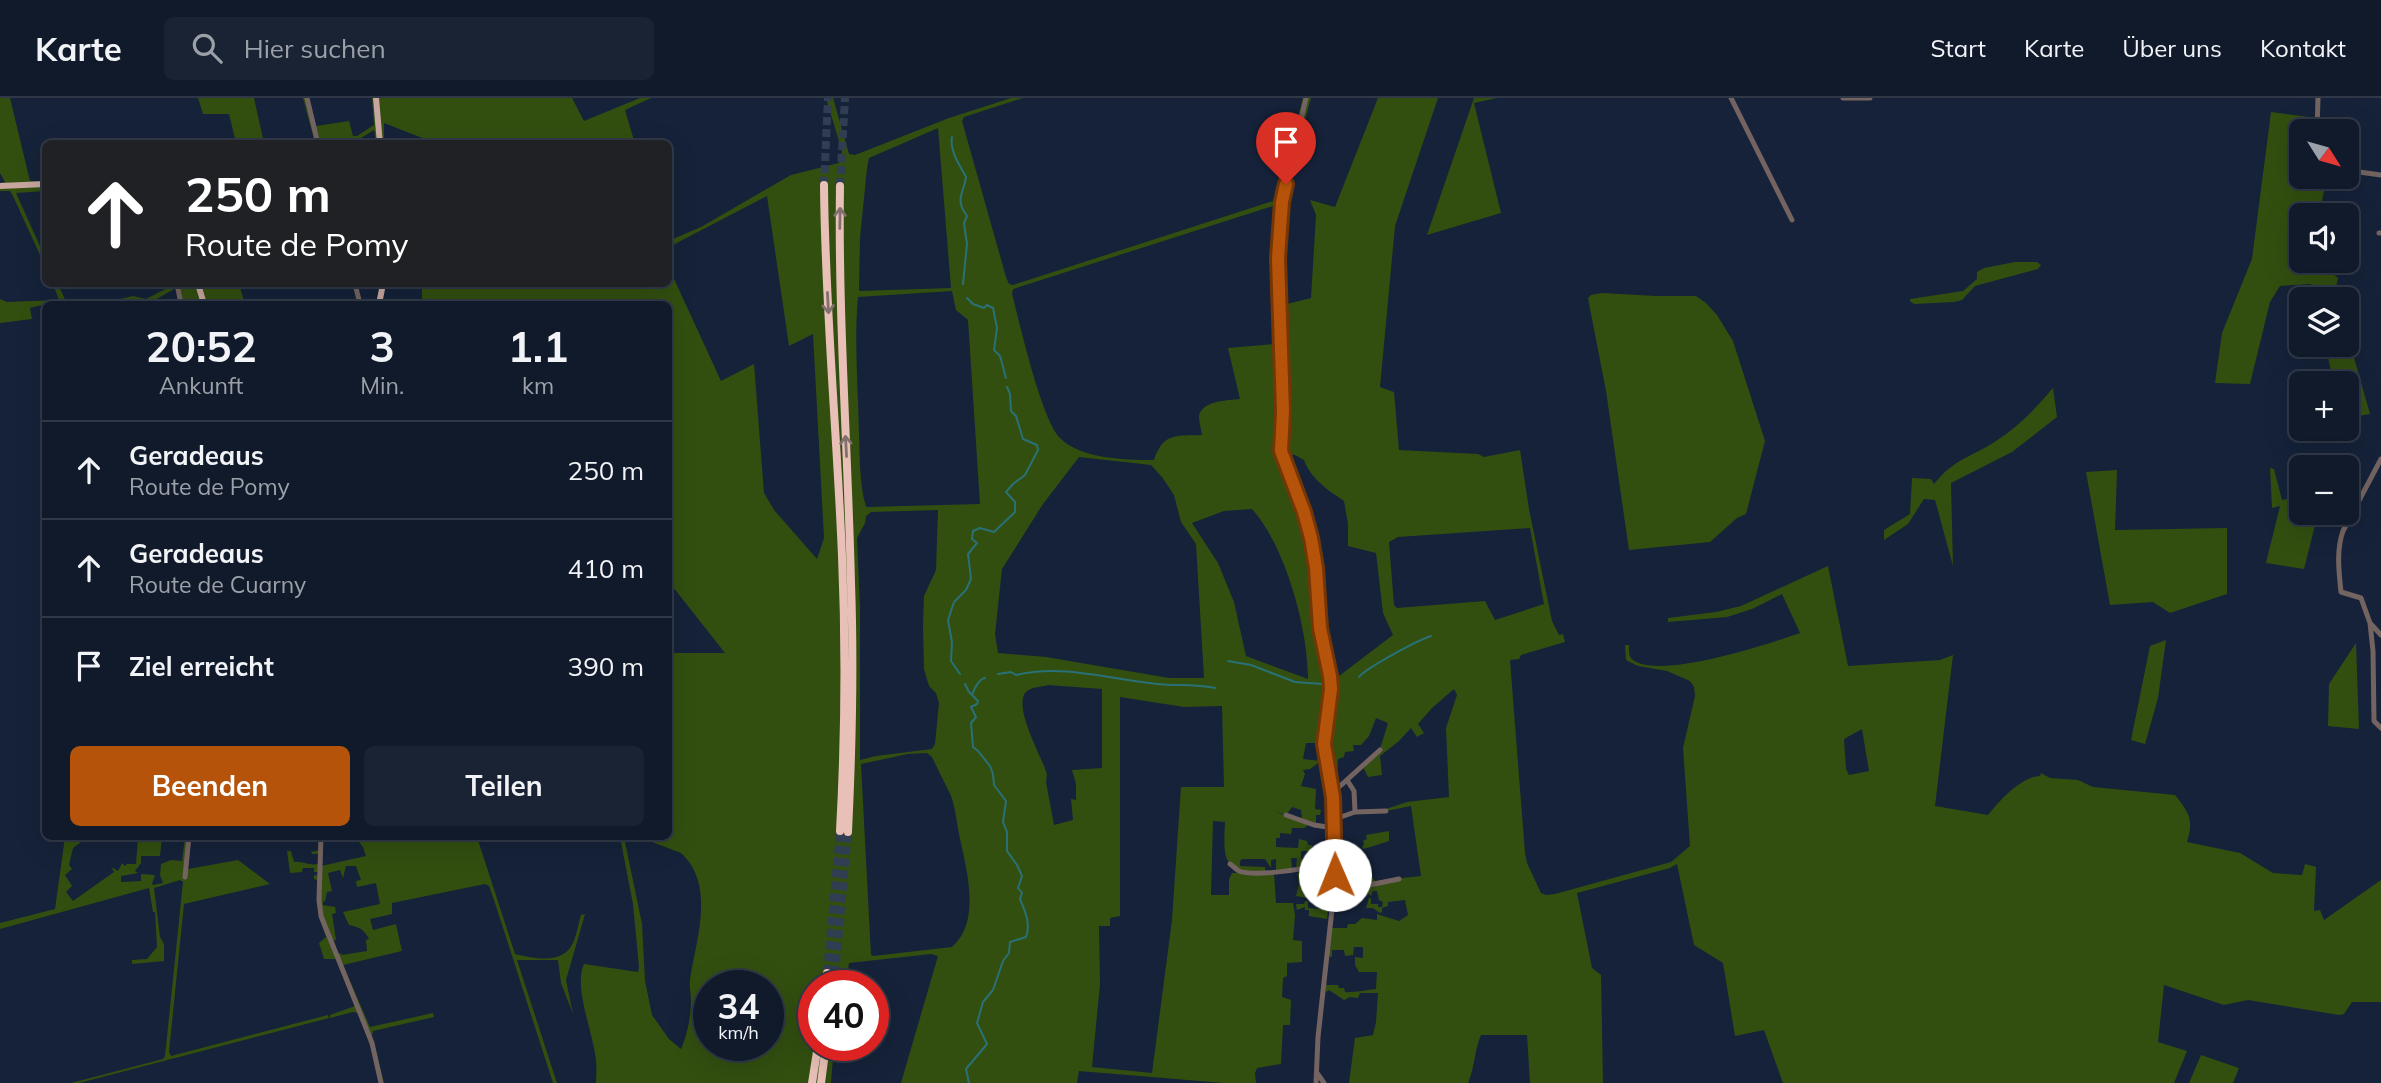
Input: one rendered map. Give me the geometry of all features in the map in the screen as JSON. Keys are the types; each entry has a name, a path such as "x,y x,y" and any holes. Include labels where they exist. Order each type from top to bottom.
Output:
{"highway":[{"path":"824,186 844,605 844,832 852,726 853,634 841,314 840,186"},
{"path":"812,1083 815,1061"},
{"path":"821,1083 824,1061"}],"main road":[{"path":"376,98 380,140"},
{"path":"0,186 42,184"}],"street":[{"path":"307,98 317,140"},
{"path":"1306,98 1282,202 1279,241 1283,411 1281,444 1283,458 1311,538 1320,628 1331,689 1324,747 1335,819 1335,889 1316,1083"},
{"path":"1731,98 1792,220"},
{"path":"1843,98 1870,98"},
{"path":"2317,119 2318,98"},
{"path":"2359,172 2381,175"},
{"path":"2381,459 2342,533 2339,556 2341,592 2361,598 2370,623 2374,722 2381,728"},
{"path":"2370,623 2381,635"},
{"path":"1332,790 1380,750"},
{"path":"1347,780 1354,791 1355,812"},
{"path":"1335,819 1355,812 1386,811"},
{"path":"1286,815 1314,825 1334,828"},
{"path":"185,877 189,840"},
{"path":"321,840 321,916 372,1043 381,1083"},
{"path":"1230,864 1239,871 1254,872 1335,863"},
{"path":"1335,889 1360,889 1369,884 1399,880"},
{"path":"1316,1070 1324,1083"}],"green space":[{"path":"0,98 10,98 30,181 42,181 42,191 16,193 42,250 42,259 10,191 0,191 0,183 5,182 0,173"},
{"path":"198,98 254,98 263,140 235,140 229,114 203,114"},
{"path":"303,98 309,98 316,126 349,121 353,136 357,136 374,125 372,98 572,98 584,121 640,98 651,98 625,110 634,140 427,140 384,123 384,140 376,140 374,130 358,140 314,140"},
{"path":"826,98 833,98 849,154 855,155 949,118 1011,98 1023,98 964,117 962,121 1006,277 1009,284 1013,285 1276,200 1303,98 1311,98 1286,200 1281,252 1283,305 1311,298 1316,215 1310,200 1335,207 1378,98 1438,98 1395,226 1380,387 1394,392 1399,450 1478,454 1484,457 1520,450 1552,621 1559,635 1563,634 1565,642 1510,660 1525,853 1541,893 1555,894 1671,862 1690,846 1683,748 1695,696 1694,687 1690,681 1667,671 1638,666 1626,660 1625,645 1629,645 1633,660 1647,665 1666,666 1715,658 1800,633 1782,594 1752,609 1727,617 1668,622 1668,618 1741,606 1828,566 1848,666 1940,660 1953,655 1935,806 1988,815 2011,790 2026,780 2040,776 2041,773 2050,778 2078,780 2093,787 2175,795 2189,817 2187,842 2240,853 2273,873 2302,875 2305,864 2316,867 2314,911 2320,910 2324,920 2381,880 2381,1002 2352,1002 2344,1014 2339,1015 2248,1000 2224,1005 2164,985 2158,1042 2187,1051 2174,1083 1783,1083 1764,1030 1735,1036 1723,963 1694,945 1677,864 1577,893 1592,968 1601,975 1603,1083 1530,1083 1527,1035 1481,1035 1468,1083 1349,1083 1355,1038 1373,1035 1378,993 1360,993 1358,998 1350,997 1344,1000 1329,990 1326,992 1326,985 1338,985 1339,988 1344,988 1345,992 1376,989 1377,972 1359,972 1355,965 1355,957 1363,958 1363,947 1354,947 1353,955 1345,956 1344,950 1332,950 1332,957 1328,956 1331,928 1347,928 1348,924 1355,924 1362,918 1377,920 1377,914 1399,921 1408,915 1405,900 1388,902 1388,906 1382,908 1380,913 1373,908 1366,908 1369,898 1371,904 1378,904 1378,907 1382,907 1383,902 1379,900 1377,891 1373,891 1371,896 1365,891 1370,889 1365,876 1370,874 1375,881 1421,876 1411,806 1386,809 1407,802 1449,797 1446,728 1457,695 1454,689 1418,724 1424,733 1417,737 1411,728 1380,756 1382,775 1368,777 1362,765 1380,749 1388,723 1376,718 1369,736 1361,745 1353,745 1354,751 1345,752 1344,757 1338,759 1337,777 1330,779 1324,747 1316,746 1316,743 1306,743 1303,759 1321,761 1310,769 1303,770 1305,774 1301,786 1316,789 1315,809 1321,810 1320,815 1316,815 1316,824 1302,819 1301,810 1292,807 1286,815 1274,811 1308,825 1304,828 1292,828 1291,834 1280,833 1280,838 1276,838 1276,847 1298,848 1299,839 1307,841 1308,845 1312,845 1311,851 1301,851 1301,859 1310,859 1309,866 1296,869 1297,858 1291,858 1292,869 1276,870 1276,859 1271,860 1271,868 1265,859 1240,861 1240,866 1265,867 1265,872 1233,866 1228,862 1224,847 1225,822 1213,821 1211,895 1229,895 1229,879 1232,873 1274,873 1276,903 1293,903 1293,940 1302,941 1302,962 1287,963 1287,976 1283,978 1282,997 1291,1000 1290,1025 1283,1025 1281,1064 1257,1068 1256,1083 1224,1083 1079,1071 1077,1083 901,1083 938,956 931,954 849,963 848,970 798,970 798,1061 833,1061 831,1083 596,1083 594,1050 582,998 581,974 584,964 638,972 639,967 633,904 621,840 625,840 642,924 645,981 652,1015 669,1039 681,1049 691,1007 690,979 701,913 698,881 692,866 681,853 647,840 672,840 672,653 725,653 672,586 672,301 422,301 422,287 672,287 672,275 721,381 754,364 764,493 774,510 817,559 824,538 813,334 789,346 767,196 672,245 672,239 701,227 791,175 839,163 842,151","holes":["938,128 951,288 859,291 860,238 869,158","1273,206 1277,208 1274,254 1279,307 1271,308 1275,344 1228,348 1240,399 1215,402 1204,408 1199,417 1202,435 1172,437 1162,444 1154,460 1118,459 1091,454 1060,438 1039,392 1012,294 1013,289","952,291 956,310 968,320 980,504 866,507 860,470 856,331 858,297","1287,454 1304,460 1315,478 1344,501 1348,546 1376,553 1383,613 1393,635 1335,679 1332,675 1322,612 1316,547","1079,457 1151,465 1174,495 1181,522 1196,544 1204,678 1169,678 1046,657 998,653 995,634 1002,569 1043,504","1252,509 1275,545 1285,566 1299,613 1308,679 1246,656 1234,602 1218,563 1192,523 1224,511","938,510 936,570 924,596 923,626 924,669 929,686 936,693 939,703 935,744 932,749 860,760 857,538 866,516 871,512","1530,528 1544,604 1495,620 1485,601 1397,608 1394,605 1389,542 1398,537","1048,685 1102,689 1102,768 1072,770 1076,784 1076,800 1071,799 1073,820 1054,825 1047,774 1029,731 1023,698 1027,691","1120,697 1184,707 1222,706 1224,787 1181,787 1172,920 1152,1073 1092,1067 1100,984 1099,926 1110,926 1110,918 1120,916","1862,729 1869,771 1849,775 1846,769 1844,739","927,753 932,757 951,796 968,881 969,910 961,936 952,947 873,956 861,764 908,754"]},
{"path":"1474,98 1497,98 1474,103 1501,213 1427,235"},
{"path":"2271,112 2316,118 2289,119 2289,189 2324,189 2322,203 2289,203 2289,273 2332,273 2338,278 2336,287 2312,287 2311,284 2280,286 2270,302 2250,384 2215,383 2222,333 2252,259"},
{"path":"2015,262 2037,262 2041,265 2038,269 1975,286 1962,300 1914,304 1910,301 1963,291 1977,279 1977,272 1984,268"},
{"path":"54,287 59,287 66,301 42,301 42,305 30,308 32,319 0,323 0,299 7,302 59,300"},
{"path":"169,287 240,287 244,301 182,301 176,288 153,301 112,301 133,296 146,299"},
{"path":"1602,293 1696,296 1717,315 1733,341 1765,441 1746,514 1737,518 1710,542 1629,550 1606,391 1588,298"},
{"path":"2328,357 2354,357 2358,371 2331,371"},
{"path":"2359,375 2370,414 2359,416"},
{"path":"2053,388 2057,417 2012,452 1951,483 1953,566 1935,500 1924,499 1908,524 1884,540 1884,530 1910,514 1912,478 1931,479 1934,484 1956,463 2012,430"},
{"path":"2270,468 2274,469 2282,500 2289,499 2289,525 2315,525 2304,569 2266,563 2280,506 2272,508"},
{"path":"2117,470 2115,530 2227,528 2227,594 2170,613 2153,602 2110,605 2086,472"},
{"path":"2166,640 2158,698 2145,744 2131,740 2150,646"},
{"path":"2356,643 2359,729 2328,726 2329,684"},
{"path":"1389,831 1389,841 1364,849 1362,847 1363,841 1367,839 1366,835"},
{"path":"65,840 84,840 73,848 69,865 72,869 65,875 72,886 66,892 73,901 114,872 111,867 118,871 122,863 125,866 136,864 138,840 162,840 160,856 141,856 141,863 135,871 138,873 121,876 121,882 141,881 141,874 155,875 153,885 163,883 160,875 161,864 171,860 182,861 185,840 191,840 188,869 238,860 270,884 184,904 169,1052 171,1056 328,1015 329,1018 71,1083 163,1059 165,1056 183,882 180,880 154,888 160,937 164,944 164,961 132,964 132,960 147,959 157,947 155,912 149,888 0,929 0,923 55,909"},
{"path":"357,840 478,840 515,954 552,958 565,953 574,941 581,915 585,914 566,980 573,1014 561,983 558,960 517,960 557,1083 553,1083 495,903 489,886 485,884 392,903 392,914 370,919 373,930 396,924 402,951 343,965 370,1027 433,1013 434,1017 373,1031 384,1083 379,1083 374,1056 358,1013 330,1018 330,1015 355,1006 336,959 324,959 319,943 326,937 319,917 317,880 314,879 314,875 319,876 321,866 366,856","holes":["346,866 356,866 361,880 356,881 357,887 376,883 380,904 343,912 349,925 361,929 369,939 366,940 367,951 337,955 331,941 336,940 332,914 336,913 335,907 323,905 327,892 332,891 328,873 340,870 343,878"]},
{"path":"320,850 319,872 314,872 314,868 303,868 302,872 290,873 287,851 291,851 294,862 318,864 318,854 311,852"},
{"path":"1330,866 1332,879 1324,879 1323,885 1332,887 1331,893 1318,891 1315,884 1307,884 1308,898 1296,896 1299,884 1297,873 1303,872 1304,883 1316,880 1316,875 1330,873"},
{"path":"1308,901 1308,908 1328,910 1327,919 1309,916 1309,910 1305,910 1305,907 1297,910 1296,904 1304,904"},
{"path":"2201,1055 2239,1068 2233,1083 2189,1083"}],"waterway":[{"path":"952,137 954,152 966,177 960,200 967,216 964,223 967,244 963,284"},
{"path":"967,298 973,304 993,308 997,328 994,350 1000,356 1006,378"},
{"path":"960,674 951,661 952,642 948,620 954,602 966,590 971,579 968,554 977,543 972,539 973,531 980,528 994,532 1015,512 1015,502 1006,492 1025,475 1038,450 1037,445 1023,439 1016,416 1011,411 1007,387"},
{"path":"1359,677 1371,667 1431,636"},
{"path":"1228,661 1251,665 1295,682 1323,684"},
{"path":"998,674 1068,672 1157,684 1215,688"},
{"path":"972,695 975,687 985,678"},
{"path":"965,684 978,701 971,707 976,717 971,723 973,747 990,766 994,785 1006,801 1003,822 1007,832 1007,851 1022,876 1018,888 1022,893 1020,899 1028,927 1026,937 1010,942 1009,953 1003,961 993,990 983,1002 977,1023 987,1044 966,1069 969,1083"}],"tunnel":[{"path":"824,185 828,98"},
{"path":"840,186 845,98"},
{"path":"827,970 840,831"},
{"path":"835,970 848,832"}],"route":[{"path":"1286,184 1278,258 1283,411 1281,451 1311,538 1320,628 1330,676 1331,689 1324,744 1335,819 1335,875"}]}
